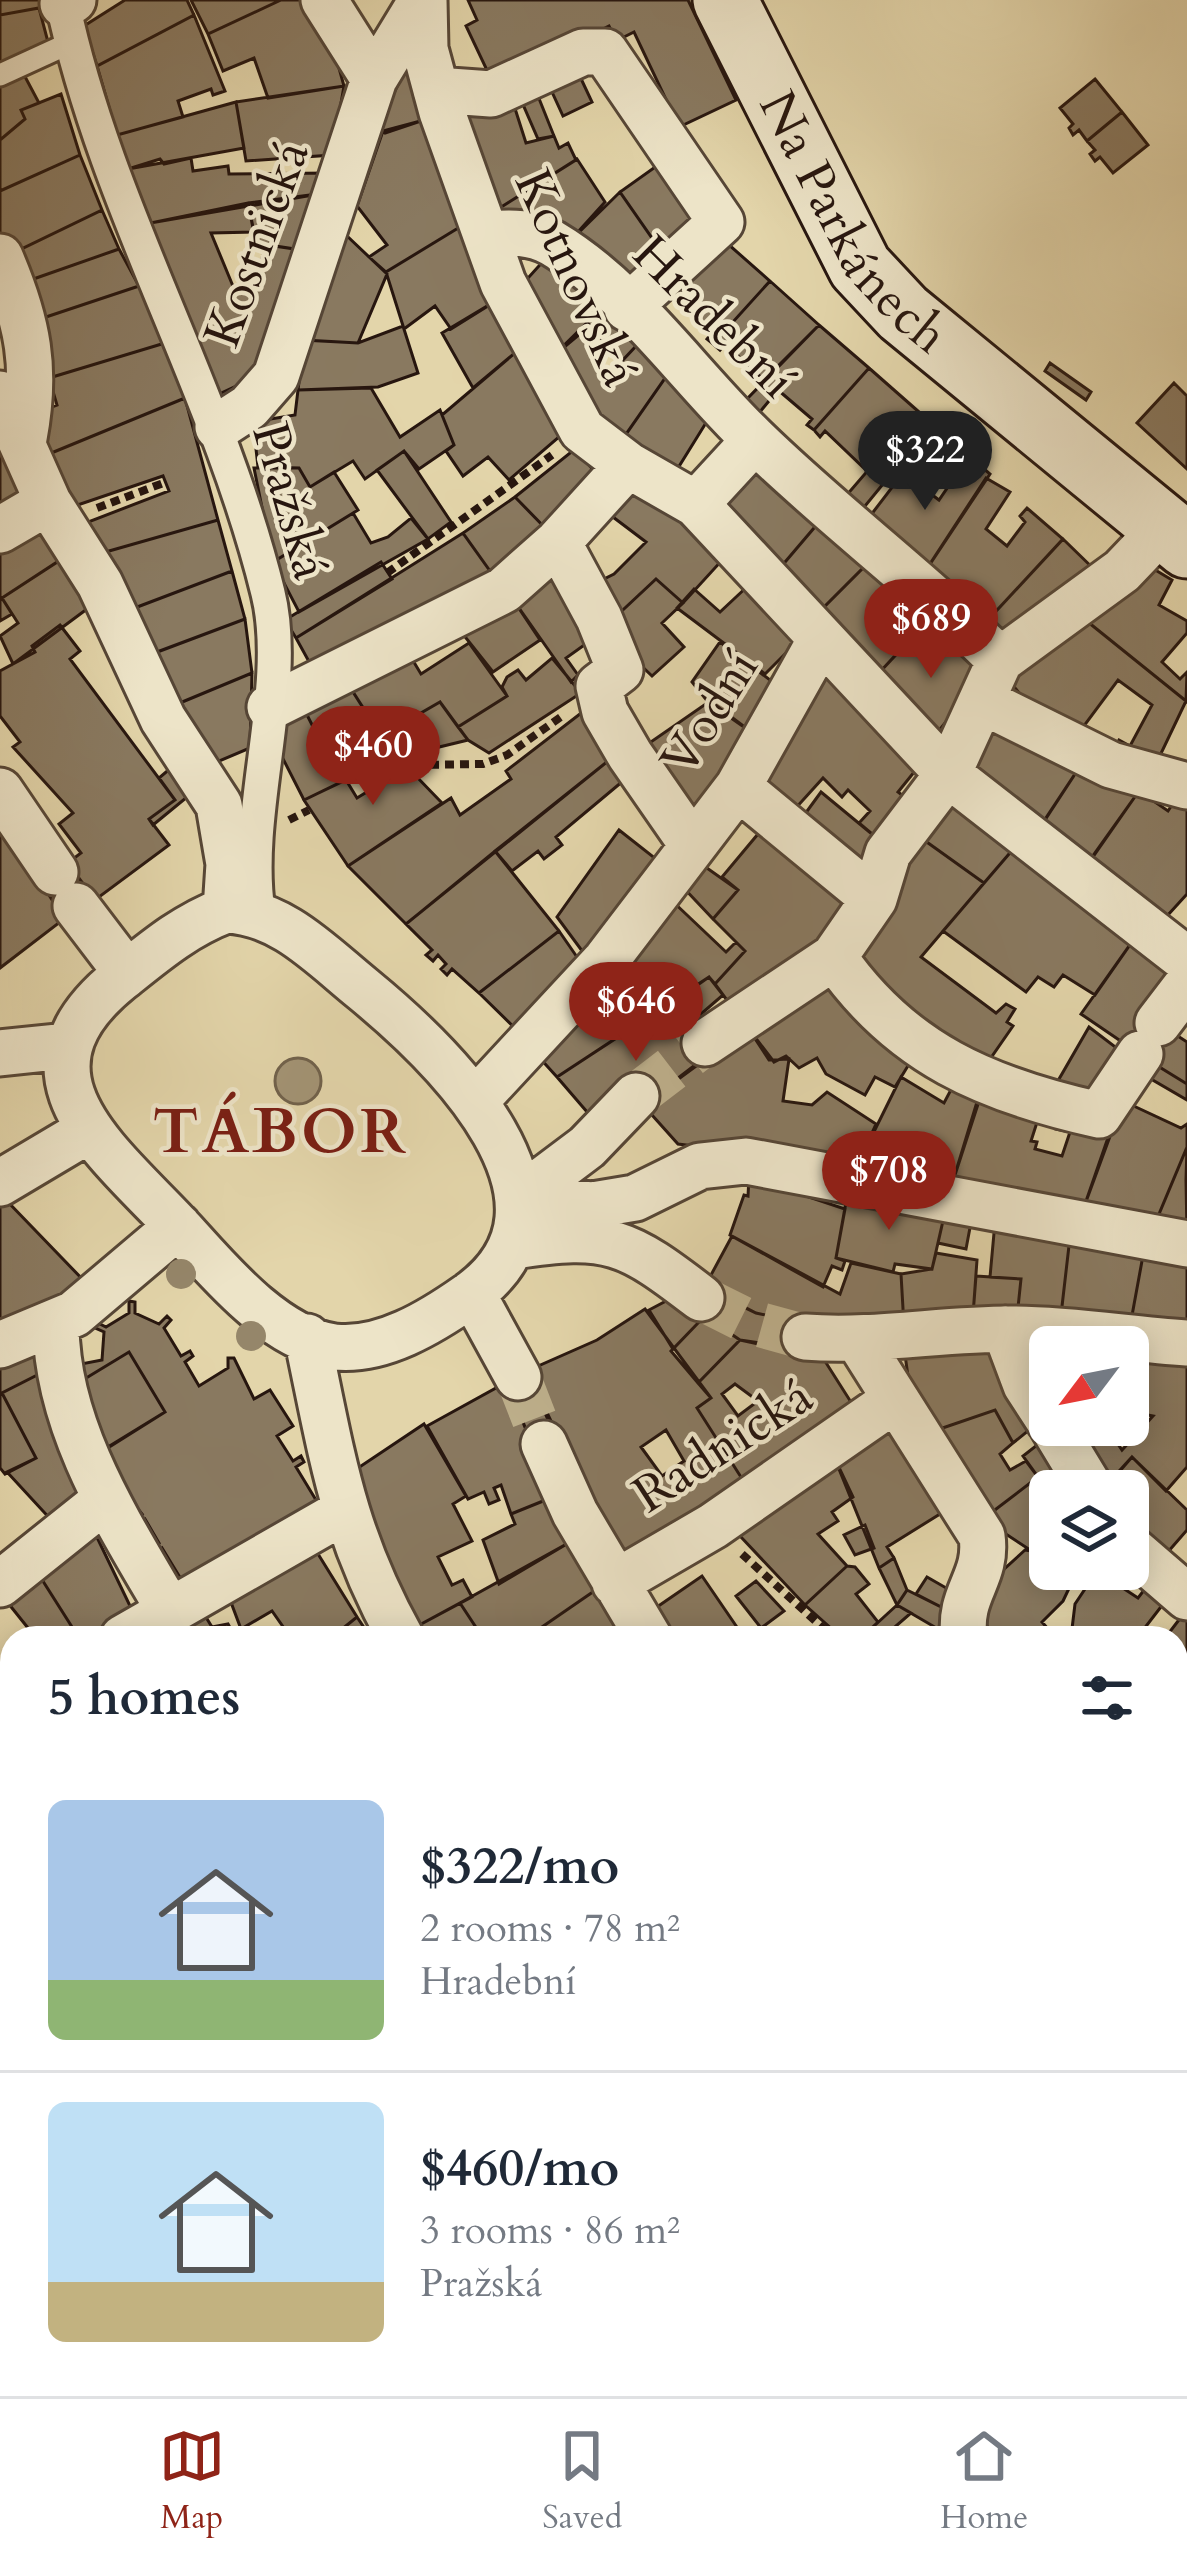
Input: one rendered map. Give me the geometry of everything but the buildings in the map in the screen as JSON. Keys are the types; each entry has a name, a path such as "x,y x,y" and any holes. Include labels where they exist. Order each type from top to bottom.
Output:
{"main road":[{"name":"Na Parkánech","path":"724,0 860,267 903,313 1175,537"}],"street":[{"path":"324,0 374,79"},
{"name":"Kostnická","path":"218,427 249,407 276,376 374,79 423,0"},
{"name":"Kotnovská","path":"423,0 425,49 436,90 525,331 582,430 628,465 696,504 948,774 1178,935"},
{"name":"Pražská","path":"68,12 108,166 218,427 270,598 270,707 252,873 242,911"},
{"path":"436,90 491,94 583,52 604,52 721,222 626,308"},
{"name":"Hradební","path":"490,234 515,232 548,241 593,273 755,440 865,541 927,587 992,680 1111,765 1187,786"},
{"path":"0,257 17,297 34,385 24,438"},
{"path":"0,394 56,513 100,584 163,719 219,805 242,911"},
{"path":"696,504 755,440"},
{"path":"270,707 504,590 558,542 628,465"},
{"path":"0,530 56,513"},
{"path":"705,1042 834,957 874,899 888,853 948,774 992,680 1122,571 1175,537"},
{"name":"Vodní","path":"558,542 620,670 599,686 605,712 691,843"},
{"name":"Vodní","path":"477,1099 606,960 738,787 821,639"},
{"path":"738,787 874,899"},
{"path":"0,791 127,973"},
{"path":"242,911 299,937 397,1017 477,1099 495,1128 518,1199 514,1246 472,1294 404,1334 372,1344 333,1347 245,1300 89,1130 66,1083 66,1046 86,1007 127,973 186,926 242,911"},
{"path":"834,957 864,1000 920,1046 987,1085 1099,1115 1187,985"},
{"path":"0,1053 66,1046"},
{"path":"518,1199 587,1147 636,1096"},
{"path":"0,1183 89,1130"},
{"path":"518,1199 593,1205 635,1198 700,1166 746,1161 1187,1244"},
{"path":"0,1346 56,1326 178,1226"},
{"path":"514,1246 564,1238 629,1246 701,1298"},
{"path":"472,1294 518,1377"},
{"path":"56,1326 64,1392 105,1501 168,1608"},
{"path":"1005,1329 1029,1389"},
{"path":"805,1337 860,1341 1005,1329 1187,1343"},
{"path":"307,1337 343,1512 363,1570 393,1626"},
{"path":"860,1341 892,1401 982,1536 982,1571 960,1611 962,1626"},
{"name":"Radnická","path":"615,1583 713,1526 892,1401"},
{"path":"544,1444 642,1626"},
{"path":"0,1584 105,1501"},
{"path":"141,1626 343,1512"},
{"path":"1149,1564 1187,1597"}],"lane":[{"path":"0,75 68,12"}],"path":[{"path":"387,573 512,489 582,430"},
{"path":"56,513 166,482"},
{"path":"415,765 483,764 508,754 599,686"},
{"path":"713,1526 821,1626"}],"shaded area":[{"path":"298,1058 314,1065 321,1081 314,1097 298,1104 282,1097 275,1081 282,1065"}],"tunnel":[{"path":"636,1096 705,1043"},
{"path":"701,1298 747,1321 805,1337"},
{"path":"518,1377 544,1444"}],"district":[{"name":"TÁBOR","path":"281,1132"}]}
